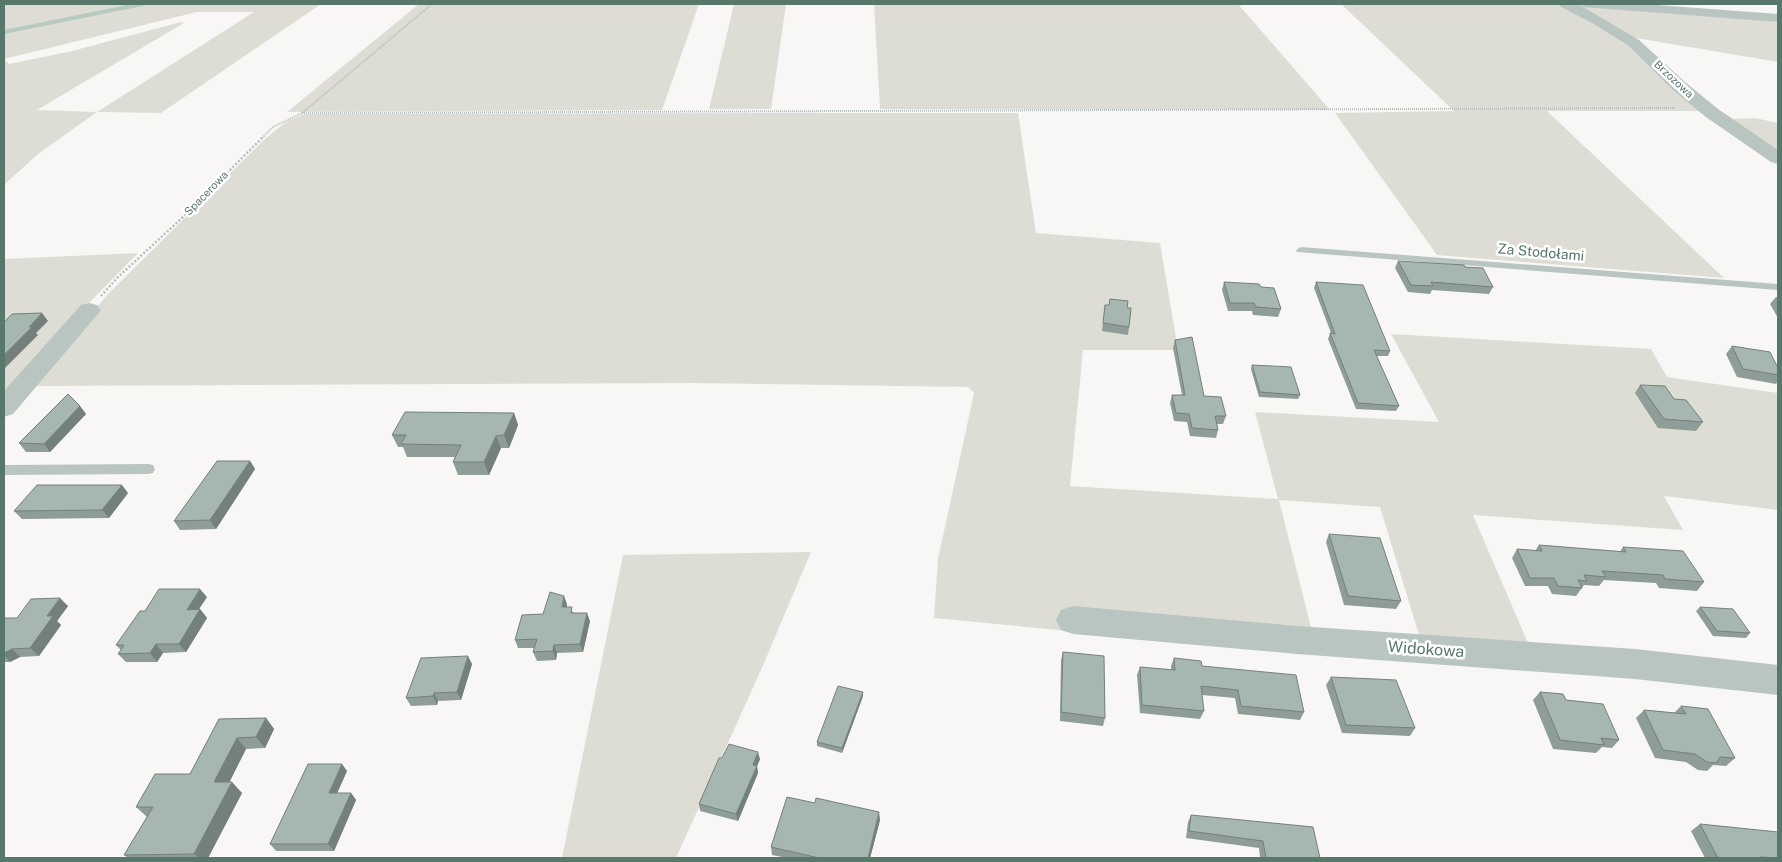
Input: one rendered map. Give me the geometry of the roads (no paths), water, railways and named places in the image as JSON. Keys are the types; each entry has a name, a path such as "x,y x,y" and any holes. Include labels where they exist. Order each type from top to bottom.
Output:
{"street":[{"name":"Brzozowa","path":"1566,4 1599,21 1634,43 1679,86 1712,113 1778,158"},
{"path":"1588,4 1778,18"},
{"path":"4,408 90,310"},
{"name":"Widokowa","path":"1073,620 1297,640 1635,664 1778,680"}],"lane":[{"name":"Za Stodołami","path":"1301,250 1778,287"},
{"path":"4,470 148,469"}],"waterway":[{"path":"4,32 142,4"}]}
